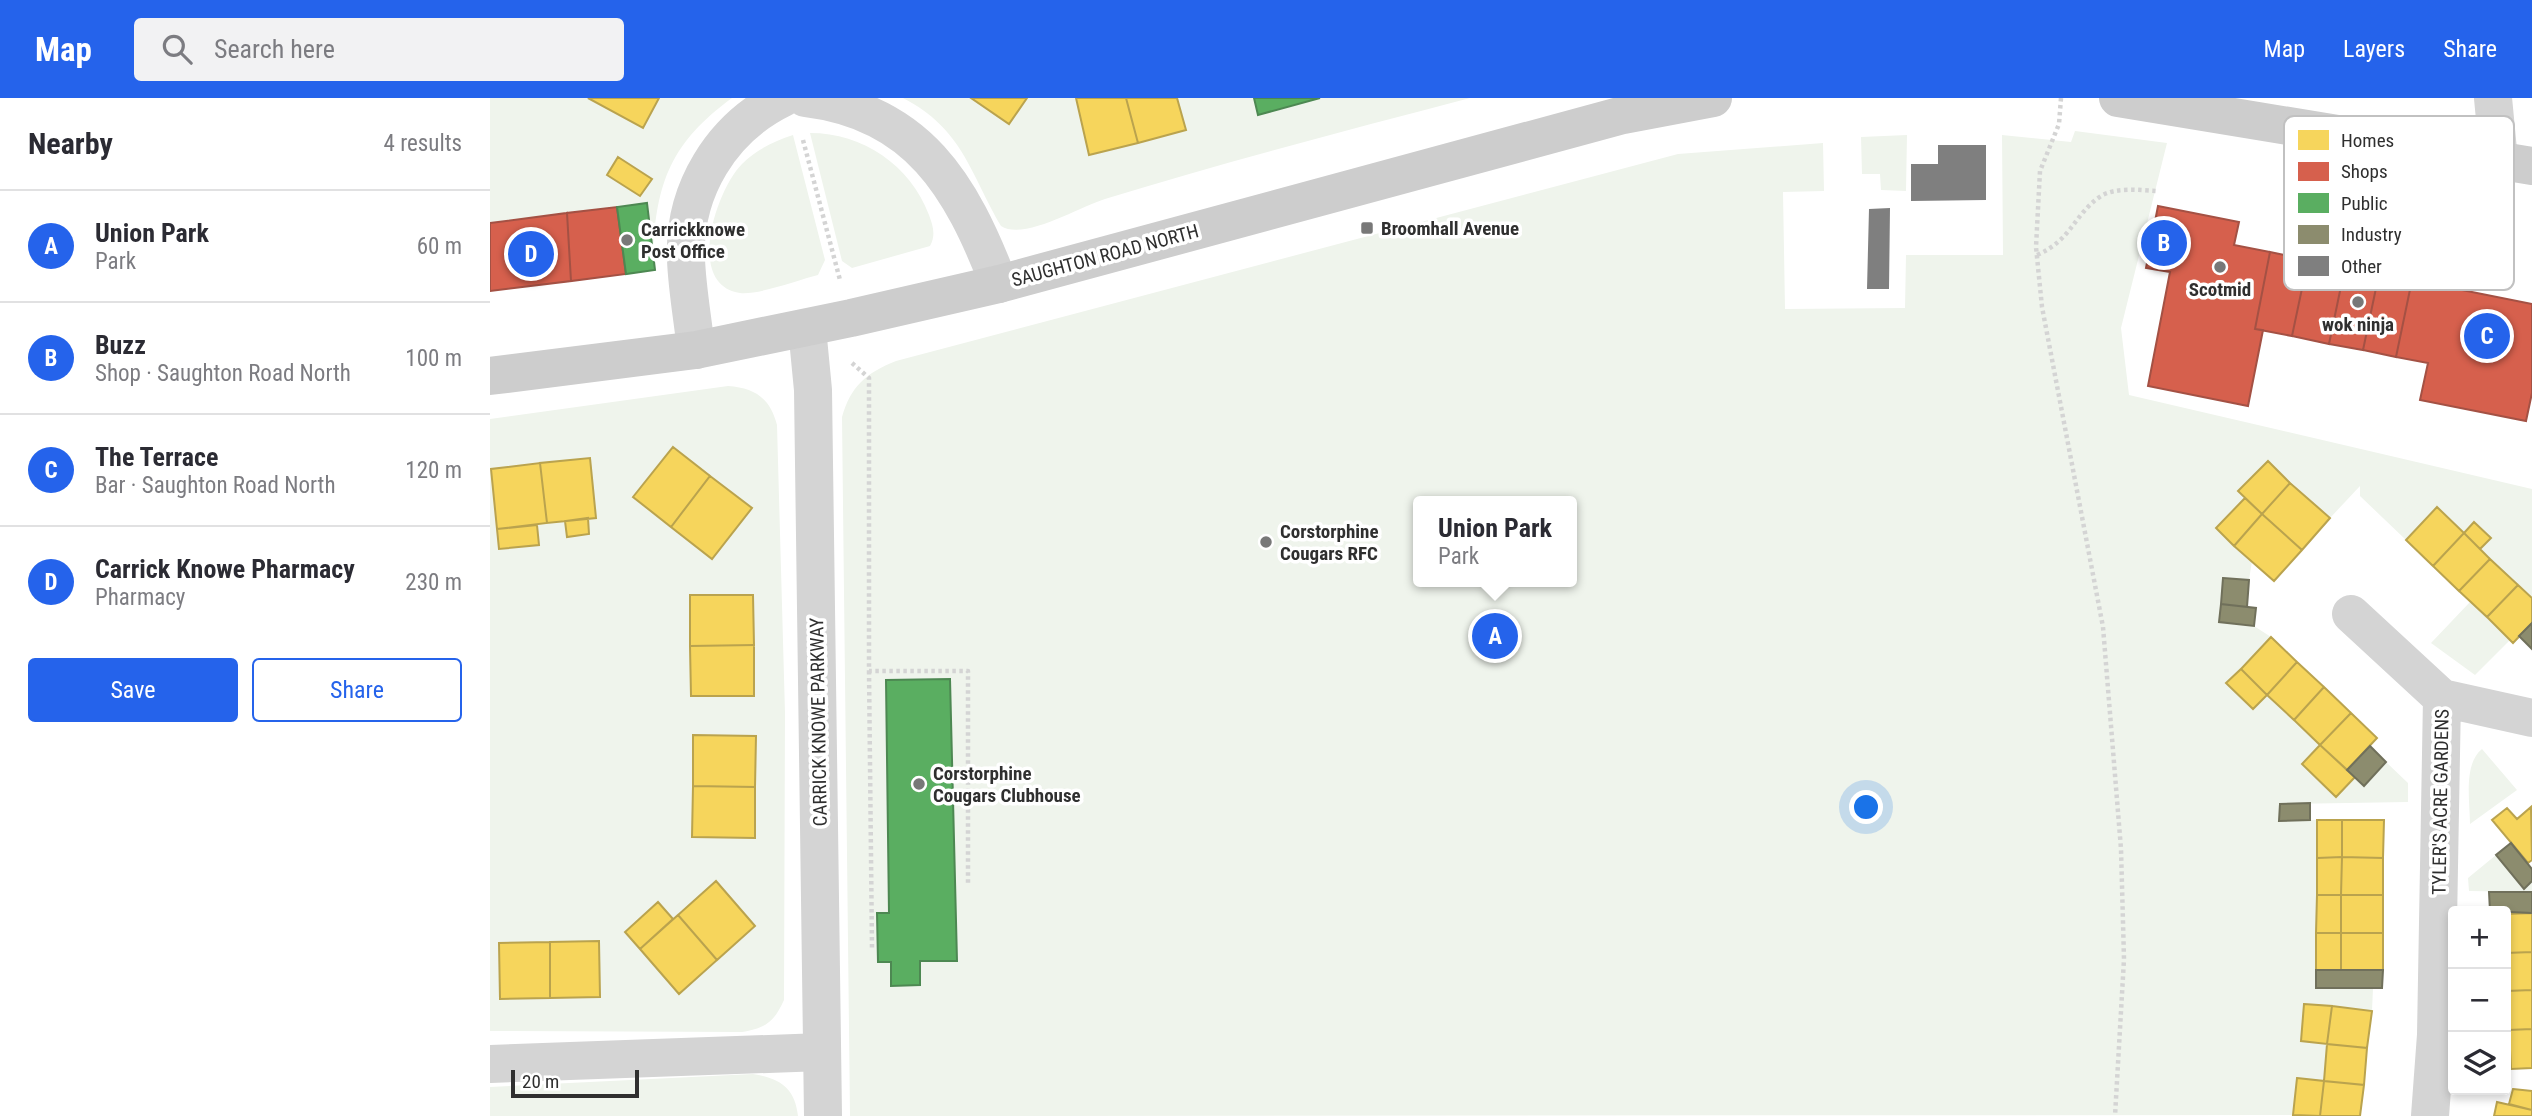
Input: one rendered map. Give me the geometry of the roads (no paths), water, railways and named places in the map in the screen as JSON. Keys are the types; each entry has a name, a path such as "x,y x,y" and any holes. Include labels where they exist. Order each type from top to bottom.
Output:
{"street":[{"path":"696,350 686,260 687,230 693,201 703,175 727,140 757,113 783,98"},
{"path":"805,98 843,106 874,118 902,134 933,160 947,175 988,254 999,284"},
{"name":"SAUGHTON ROAD NORTH","path":"490,376 696,350 851,318 999,284 1623,115 1713,98"},
{"path":"2118,98 2284,125"},
{"path":"2493,98 2499,116"},
{"name":"CARRICK KNOWE PARKWAY","path":"807,328 813,390 823,1116"},
{"name":"TYLER'S ACRE GARDENS","path":"2351,614 2442,698 2532,718"},
{"name":"TYLER'S ACRE GARDENS","path":"2430,1116 2436,1035 2442,698"},
{"path":"490,1064 822,1052"}],"place":[{"name":"Broomhall Avenue","path":"1367,228"},
{"name":"Carrickknowe Post Office","path":"627,240"},
{"name":"Buzz","path":"2164,243"},
{"name":"Carrick Knowe Pharmacy","path":"531,254"},
{"name":"Scotmid","path":"2220,267"},
{"name":"wok ninja","path":"2358,302"},
{"name":"The Terrace","path":"2487,336"},
{"name":"Corstorphine Cougars RFC","path":"1266,542"},
{"name":"Union Park","path":"1495,636"},
{"name":"Corstorphine Cougars Clubhouse","path":"919,784"}]}
